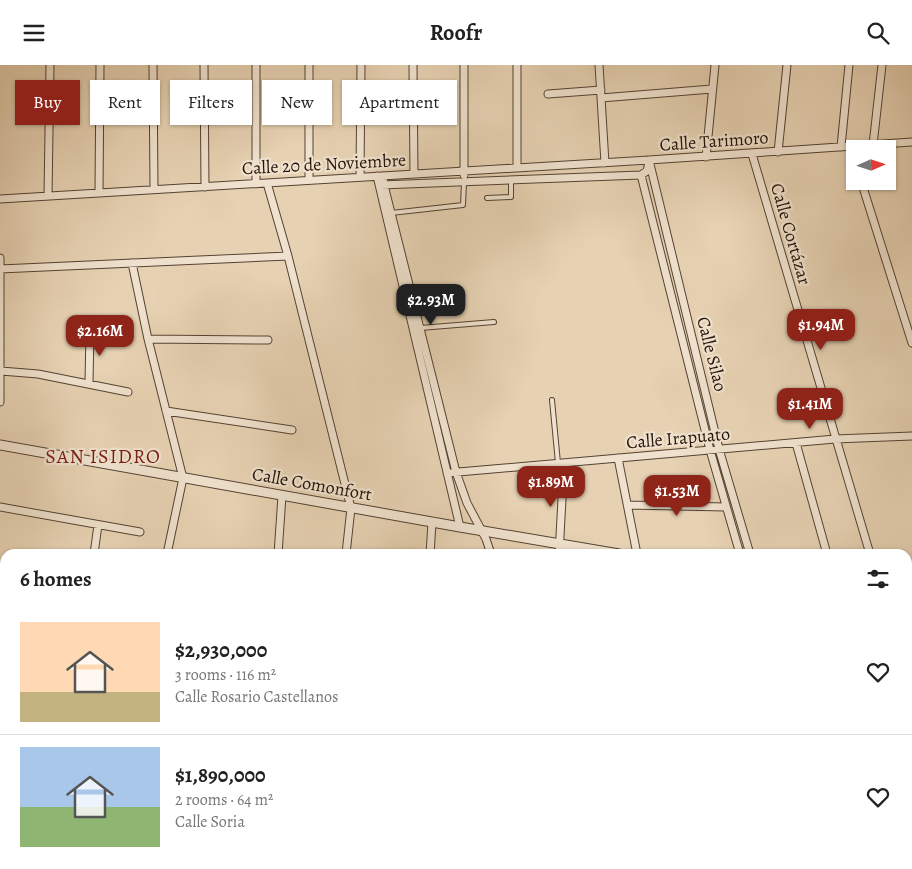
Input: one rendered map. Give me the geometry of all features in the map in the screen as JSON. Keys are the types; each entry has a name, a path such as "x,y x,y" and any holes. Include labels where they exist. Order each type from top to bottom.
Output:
{"street":[{"path":"48,196 50,65"},
{"path":"99,193 100,65"},
{"path":"153,65 154,189"},
{"path":"204,65 204,187"},
{"path":"256,65 256,183"},
{"path":"309,65 309,180"},
{"path":"360,177 361,65"},
{"path":"413,65 414,174"},
{"path":"464,65 464,182"},
{"path":"517,65 517,168"},
{"path":"599,65 605,163"},
{"path":"706,157 714,65"},
{"path":"778,152 787,65"},
{"path":"841,147 849,65"},
{"path":"874,140 882,65"},
{"path":"548,94 601,94 712,89"},
{"name":"Calle Tarimoro","path":"896,144 912,143"},
{"name":"Calle Tarimoro","path":"641,175 648,167 650,160 846,146"},
{"name":"Calle Cortázar","path":"752,154 868,549"},
{"name":"Calle 20 de Noviembre","path":"0,199 650,160"},
{"name":"Calle Silao","path":"650,160 719,449 749,549"},
{"path":"381,185 641,175"},
{"name":"Calle Silao","path":"641,175 710,450 739,549"},
{"path":"380,176 460,527"},
{"path":"267,183 288,256 350,508 346,549"},
{"path":"381,185 391,213 456,472 467,503 489,549"},
{"path":"864,190 912,343"},
{"path":"0,269 288,256"},
{"path":"0,258 0,402"},
{"path":"132,263 148,339 183,478 168,549"},
{"path":"904,317 912,317"},
{"path":"89,383 90,330"},
{"path":"148,339 268,340"},
{"path":"1,371 38,374 128,392"},
{"path":"166,411 292,430"},
{"name":"Calle Irapuato","path":"447,473 835,439 912,436"},
{"path":"796,443 827,549"},
{"name":"Calle Comonfort","path":"0,445 482,531 560,549"},
{"path":"618,458 636,549"},
{"path":"560,549 561,463"},
{"path":"278,549 282,496"},
{"path":"628,505 726,507"},
{"path":"0,507 140,532"},
{"path":"430,549 432,523"},
{"path":"95,549 98,525"}],"lane":[{"path":"487,198 510,197 511,180"},
{"path":"391,213 464,205 464,182"},
{"path":"420,328 494,322"},
{"path":"552,400 561,463"}],"district":[{"name":"SAN ISIDRO","path":"103,456"}]}
